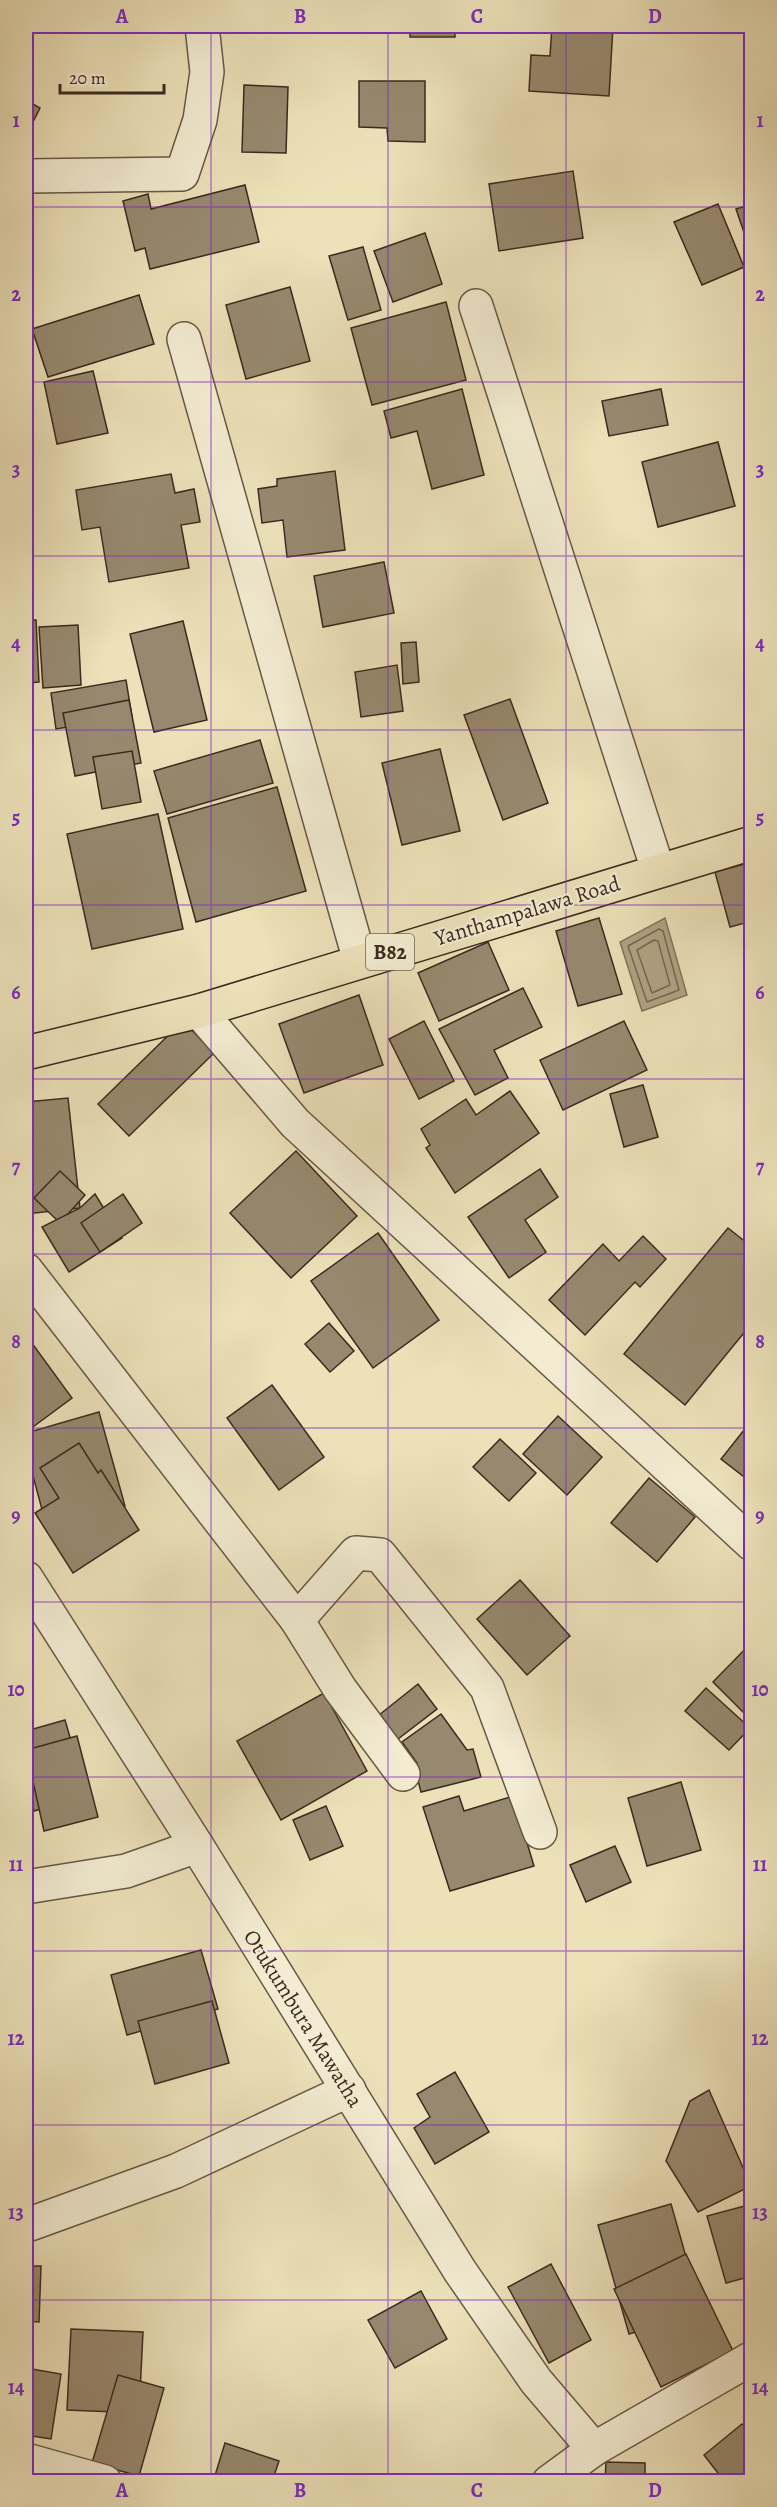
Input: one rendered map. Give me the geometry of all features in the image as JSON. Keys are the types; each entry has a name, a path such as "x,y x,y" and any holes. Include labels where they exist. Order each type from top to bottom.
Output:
{"main road":[{"name":"Yanthampalawa Road","path":"26,1053 199,1011 752,843"}],"street":[{"path":"26,176 182,174 200,120 207,72 202,26"},
{"path":"476,306 658,870"},
{"path":"184,339 360,961"},
{"path":"199,1011 295,1123 752,1544"},
{"path":"26,1270 297,1620 340,1689 403,1774"},
{"path":"297,1620 356,1553 380,1555 487,1688 540,1832"},
{"name":"Otukumbura Mawatha","path":"26,1578 197,1846 460,2271 536,2381 594,2449"},
{"path":"26,1887 126,1871 197,1846"},
{"path":"26,2223 30,2224 85,2205 176,2171 349,2090"},
{"path":"549,2481 594,2449 752,2358"},
{"path":"26,2460 105,2481"}],"water":[{"path":"665,918 687,995 642,1011 620,942"}],"building":[{"path":"26,26 37,26 35,32"},
{"path":"410,26 455,26 455,37 410,37"},
{"path":"552,26 613,26 609,96 529,91 531,55 550,56"},
{"path":"359,81 425,81 425,142 388,141 387,128 359,127"},
{"path":"244,85 288,87 286,153 242,152"},
{"path":"26,100 40,108 26,136"},
{"path":"573,171 583,238 499,251 489,184"},
{"path":"245,185 259,242 150,269 145,248 135,251 123,201 148,194 151,209"},
{"path":"718,204 744,267 702,285 674,222"},
{"path":"752,204 752,256 736,209"},
{"path":"425,233 442,284 393,302 374,251"},
{"path":"363,247 381,310 348,320 329,256"},
{"path":"290,287 310,361 246,379 226,305"},
{"path":"139,295 154,344 48,377 32,329"},
{"path":"446,302 466,380 372,405 351,328"},
{"path":"93,371 108,433 57,444 44,382"},
{"path":"462,389 484,475 432,489 417,431 391,438 384,411"},
{"path":"661,389 668,425 609,436 602,401"},
{"path":"718,442 735,506 658,527 642,462"},
{"path":"335,471 345,550 287,557 283,520 262,523 258,489 277,486 277,479"},
{"path":"171,474 175,493 194,489 200,522 181,525 189,568 109,582 100,527 82,530 76,490"},
{"path":"384,562 394,613 323,627 314,576"},
{"path":"26,620 36,620 39,682 26,683"},
{"path":"183,621 207,720 154,732 130,634"},
{"path":"78,625 81,685 43,688 39,627"},
{"path":"416,642 419,682 403,684 401,643"},
{"path":"397,665 403,711 361,717 355,672"},
{"path":"126,680 132,717 56,729 51,693"},
{"path":"510,699 548,803 503,820 464,715"},
{"path":"129,700 141,763 75,776 63,713"},
{"path":"260,740 273,783 167,814 154,771"},
{"path":"440,749 460,831 402,845 382,763"},
{"path":"132,751 141,802 102,809 93,757"},
{"path":"277,787 306,891 196,922 168,818"},
{"path":"158,814 183,929 92,949 67,834"},
{"path":"752,862 752,921 730,927 715,872"},
{"path":"599,918 622,994 578,1006 556,931"},
{"path":"488,942 509,990 439,1021 418,973"},
{"path":"523,988 542,1027 494,1050 508,1078 475,1095 439,1029"},
{"path":"359,995 383,1065 304,1093 279,1024"},
{"path":"183,1021 214,1053 129,1136 98,1104"},
{"path":"424,1021 454,1081 419,1099 389,1039"},
{"path":"624,1021 647,1070 563,1110 540,1060"},
{"path":"26,1084 35,1148 26,1149"},
{"path":"643,1085 658,1137 624,1147 610,1094"},
{"path":"510,1091 539,1133 455,1193 426,1148 430,1145 421,1129 466,1099 476,1115"},
{"path":"68,1098 80,1208 26,1214 26,1102"},
{"path":"296,1151 357,1216 291,1278 230,1213"},
{"path":"540,1169 558,1197 525,1220 546,1252 509,1278 468,1217"},
{"path":"60,1171 85,1195 60,1223 34,1198"},
{"path":"95,1194 122,1238 69,1272 42,1227 80,1208"},
{"path":"123,1194 142,1223 100,1252 81,1223"},
{"path":"728,1228 752,1247 752,1259 748,1262 752,1265 752,1279 745,1287 752,1292 752,1323 685,1405 624,1354"},
{"path":"378,1233 439,1320 373,1368 311,1281"},
{"path":"643,1236 666,1259 640,1287 635,1282 585,1335 549,1300 603,1244 619,1261"},
{"path":"26,1302 33,1309 26,1317"},
{"path":"329,1323 354,1351 330,1372 305,1344"},
{"path":"26,1335 72,1398 26,1432"},
{"path":"272,1385 324,1457 279,1490 227,1418"},
{"path":"99,1412 125,1506 47,1528 26,1450 26,1433"},
{"path":"558,1416 602,1457 567,1495 523,1454"},
{"path":"752,1420 752,1483 721,1459"},
{"path":"500,1439 536,1473 509,1501 473,1467"},
{"path":"79,1443 98,1473 101,1470 139,1530 73,1573 35,1513 59,1498 40,1468"},
{"path":"649,1478 695,1517 657,1562 611,1523"},
{"path":"520,1580 570,1636 527,1675 477,1619"},
{"path":"752,1642 752,1721 713,1682"},
{"path":"418,1684 437,1709 398,1739 379,1715"},
{"path":"706,1688 750,1728 729,1750 685,1711"},
{"path":"324,1693 367,1771 281,1820 237,1741"},
{"path":"441,1714 467,1750 473,1749 481,1777 421,1792 414,1765 417,1763 402,1742"},
{"path":"65,1720 87,1796 34,1811 26,1782 26,1731"},
{"path":"77,1736 98,1817 44,1831 26,1750"},
{"path":"681,1782 701,1850 647,1866 628,1798"},
{"path":"459,1796 464,1811 513,1796 534,1866 450,1891 423,1807"},
{"path":"326,1806 343,1846 310,1860 293,1820"},
{"path":"615,1846 631,1882 586,1902 570,1865"},
{"path":"201,1950 218,2009 127,2035 111,1975"},
{"path":"212,2001 229,2063 155,2084 138,2021"},
{"path":"455,2072 489,2132 435,2164 414,2128 430,2117 417,2094"},
{"path":"709,2090 751,2186 698,2212 666,2161 690,2101"},
{"path":"671,2204 702,2313 629,2334 598,2225"},
{"path":"752,2204 752,2276 726,2283 707,2216"},
{"path":"26,2223 30,2224 27,2276 26,2276"},
{"path":"686,2254 733,2351 661,2387 614,2289"},
{"path":"551,2264 591,2340 549,2363 508,2287"},
{"path":"26,2266 41,2266 39,2322 26,2321"},
{"path":"421,2291 447,2339 395,2368 368,2320"},
{"path":"71,2329 143,2332 139,2413 67,2410"},
{"path":"26,2368 61,2374 51,2439 26,2435"},
{"path":"118,2375 164,2388 139,2476 92,2463"},
{"path":"742,2424 752,2436 752,2482 725,2482 704,2455"},
{"path":"225,2443 279,2461 272,2482 213,2482"},
{"path":"606,2462 645,2463 645,2482 605,2482"}]}
